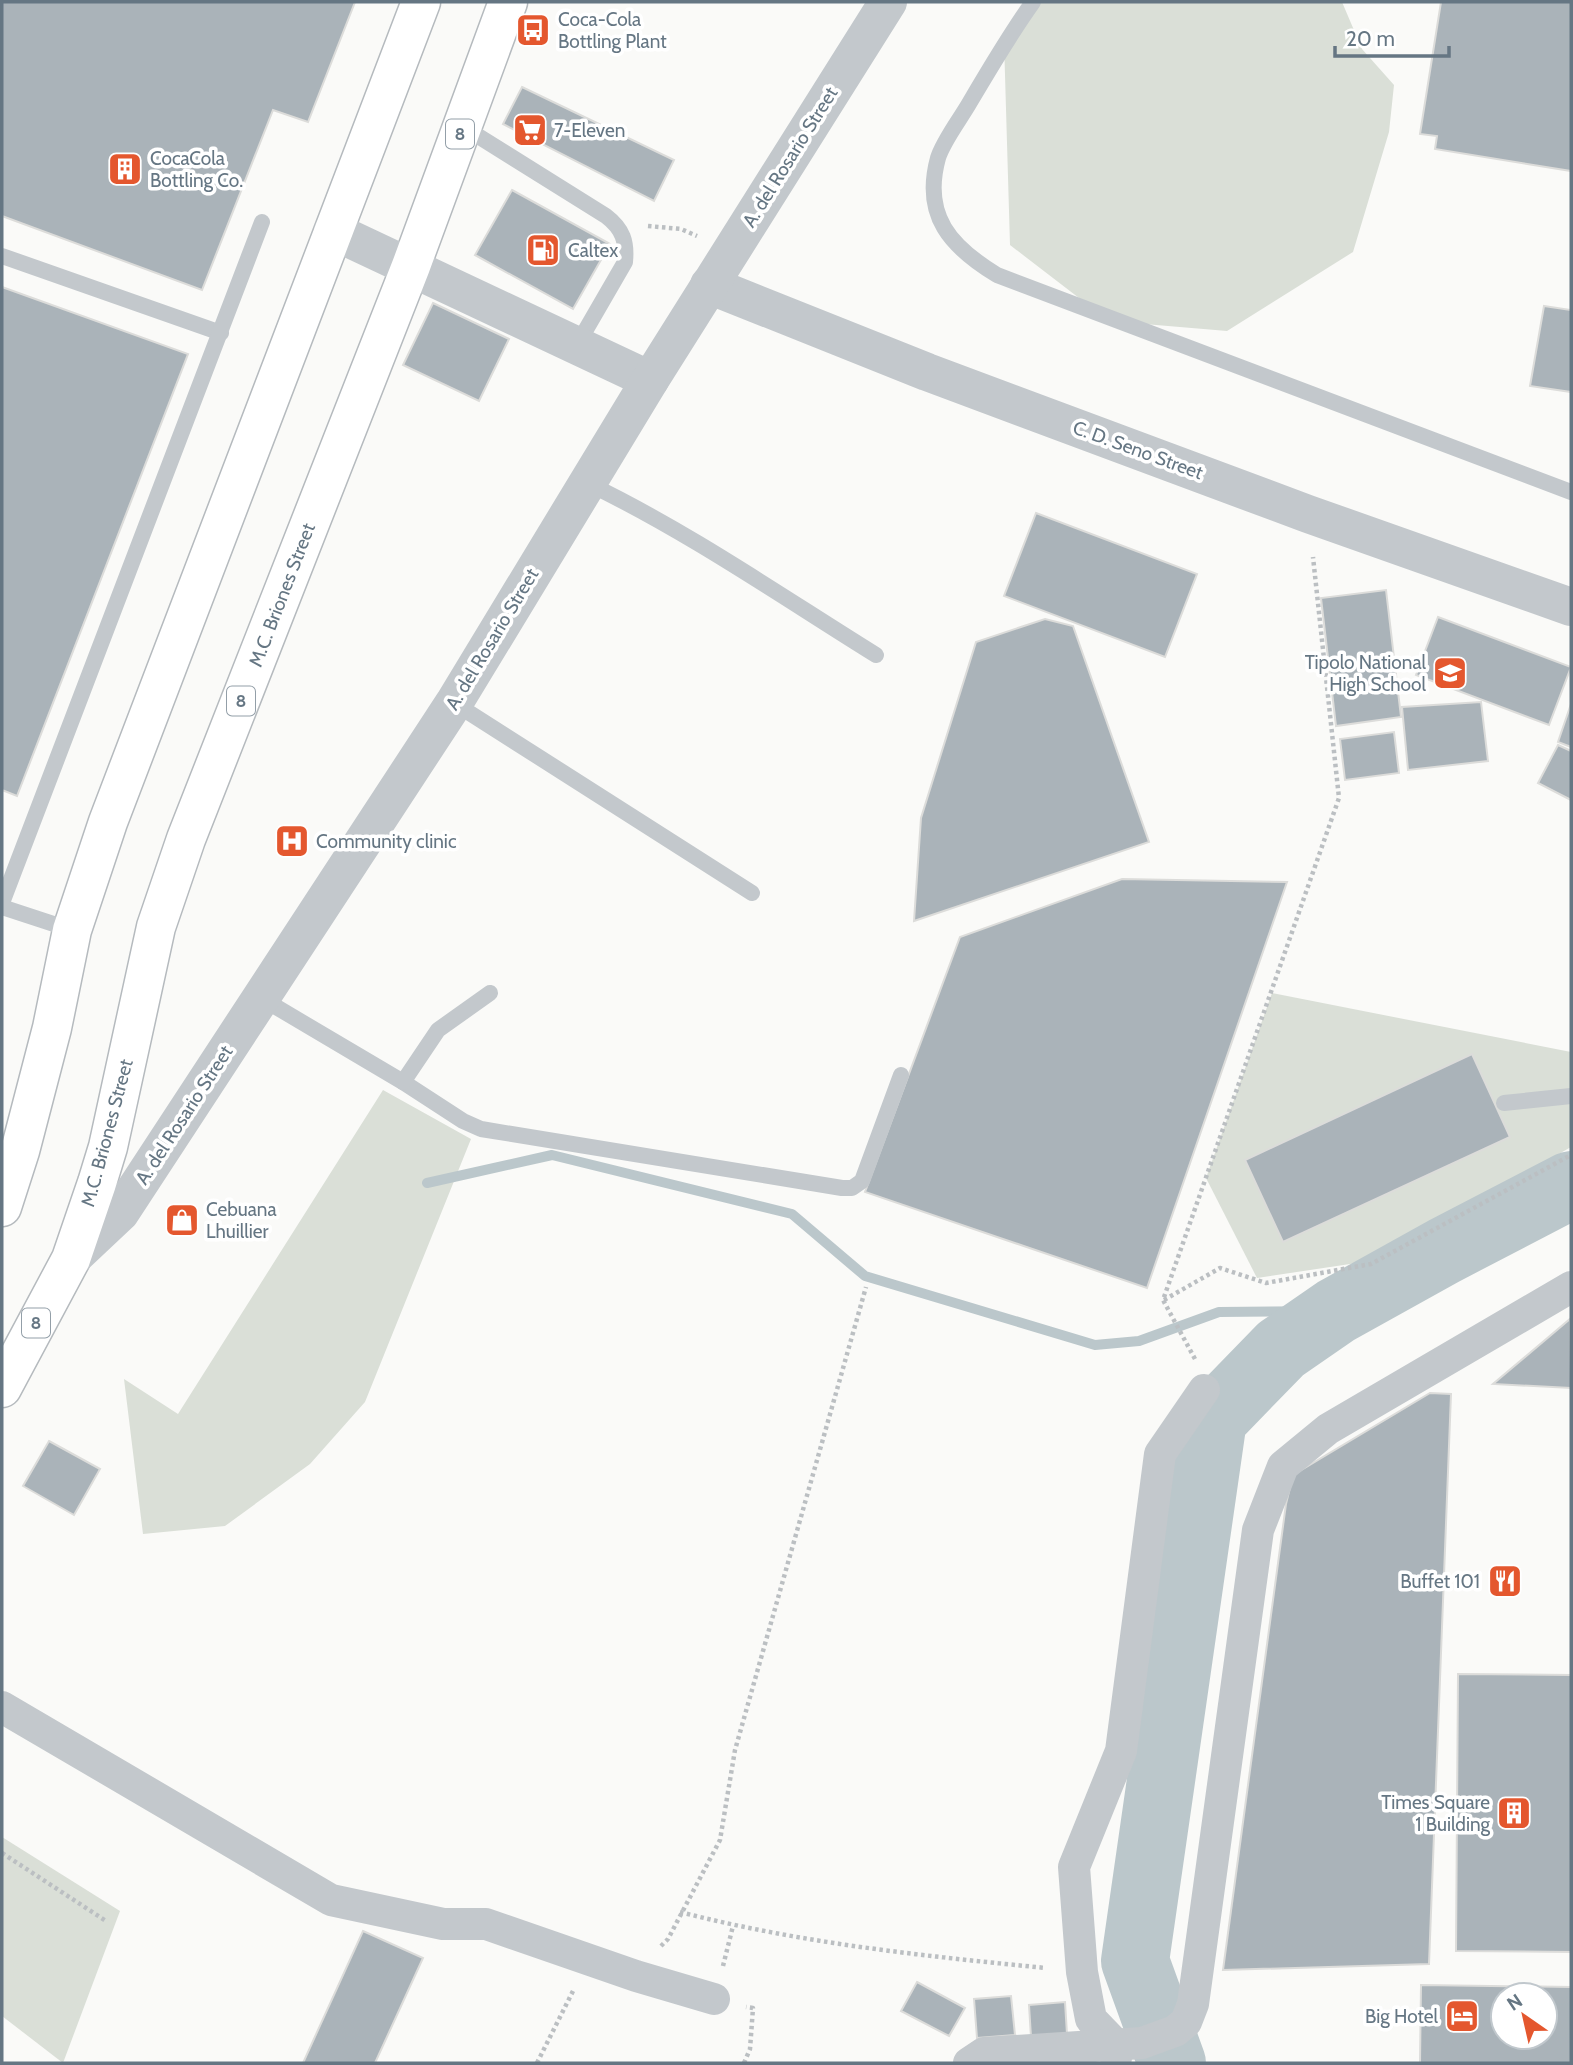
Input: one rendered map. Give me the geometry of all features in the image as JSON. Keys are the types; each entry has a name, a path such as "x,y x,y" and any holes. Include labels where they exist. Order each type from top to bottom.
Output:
{"main road":[{"path":"2,1207 20,1151 52,1028 72,930 108,822 421,2"},
{"name":"M.C. Briones Street","path":"2,1388 71,1259 108,1147 156,927 186,839 411,267 508,2"}],"street":[{"name":"A. del Rosario Street","path":"71,1259 120,1213 454,703 650,380 888,2"},
{"path":"333,231 650,380"},
{"name":"C. D. Seno Street","path":"709,285 927,372 1308,514 1571,607"},
{"path":"968,2063 984,2053 1125,2051 1175,2031 1186,2022 1193,2004 1258,1530 1283,1466 1328,1429 1571,1287"},
{"path":"1125,2051 1091,2019 1082,1972 1074,1867 1121,1751 1160,1454 1204,1390"},
{"path":"2,1707 331,1900 443,1924 486,1924 636,1976 714,1999"}],"lane":[{"path":"1032,2 938,156 933,191 938,218 948,237 970,259 997,275 1571,492"},
{"path":"462,126 616,224 623,234 627,247 625,262 577,345"},
{"path":"72,930 2,905 262,222"},
{"path":"2,256 220,333"},
{"path":"587,483 721,558 876,655"},
{"path":"454,703 752,893"},
{"path":"403,1082 438,1030 490,993"},
{"path":"261,998 403,1082 463,1121 481,1129 852,1188 862,1181 901,1074"},
{"path":"1504,1103 1571,1096"}],"path":[{"path":"616,224 681,229 729,253"},
{"path":"1193,1353 1163,1300 1339,798 1308,514"},
{"path":"1163,1300 1220,1268 1266,1283 1371,1264 1571,1155"},
{"path":"636,1976 668,1939 720,1840 735,1750 866,1287"},
{"path":"2,1853 106,1921"},
{"path":"680,1912 733,1926 913,1955 1082,1972"},
{"path":"537,2063 589,1960"}],"shaded area":[{"path":"1029,2 1342,2 1362,49 1394,85 1389,132 1353,252 1227,331 1109,321 1010,245 1004,41"},
{"path":"1272,993 1571,1052 1571,1147 1370,1261 1257,1278 1206,1178"},
{"path":"383,1090 471,1139 365,1402 310,1464 225,1526 143,1534 124,1379 178,1414"},
{"path":"2,1837 120,1911 63,2063 2,2016"}],"building":[{"name":"CocaCola Bottling Co.","path":"2,2 355,2 308,122 273,110 202,290 2,216"},
{"path":"1441,2 1571,2 1571,171 1435,149 1437,136 1420,134"},
{"path":"522,87 674,160 654,201 503,124"},
{"name":"Caltex","path":"512,190 610,244 573,309 475,255"},
{"path":"2,287 188,354 17,796 2,790"},
{"path":"433,303 509,339 479,401 403,365"},
{"path":"1544,306 1571,310 1571,392 1530,386"},
{"path":"1036,513 1197,574 1165,657 1004,596"},
{"path":"1386,590 1401,717 1336,726 1321,598"},
{"path":"1438,617 1571,667 1549,725 1416,675"},
{"path":"1045,619 1073,626 1149,842 914,921 921,818 976,642"},
{"path":"1481,702 1488,761 1408,770 1402,707"},
{"path":"1571,704 1571,747 1558,742"},
{"path":"1394,732 1399,773 1345,780 1340,739"},
{"path":"1558,745 1571,751 1571,800 1538,783"},
{"path":"1122,879 1287,882 1147,1288 865,1192 960,937"},
{"path":"1472,1054 1510,1137 1283,1242 1245,1160"},
{"path":"1570,1319 1571,1388 1493,1384"},
{"path":"1430,1393 1451,1394 1429,1964 1223,1970 1286,1504 1293,1475"},
{"path":"49,1441 100,1469 74,1515 23,1486"},
{"name":"Times Square 1 Building","path":"1458,1674 1571,1675 1571,1952 1456,1951"},
{"path":"363,1931 423,1958 375,2063 303,2063"},
{"path":"917,1982 965,2008 949,2036 901,2011"},
{"name":"Big Hotel","path":"1421,1985 1489,1986 1489,2051 1559,2051 1559,1987 1571,1987 1571,2063 1420,2063"},
{"path":"1011,1996 1015,2035 977,2038 974,1999"},
{"path":"1065,2002 1067,2034 1031,2037 1029,2005"}],"waterway":[{"path":"427,1183 552,1155 792,1214 865,1276 1095,1345 1139,1341 1219,1312 1336,1311"},
{"path":"1172,2063 1135,1961 1213,1419 1281,1349 1336,1311 1571,1185"}],"place":[{"name":"Coca-Cola Bottling Plant","path":"533,30"},
{"name":"7-Eleven","path":"530,130"},
{"name":"CocaCola Bottling Co.","path":"125,169"},
{"name":"Caltex","path":"543,250"},
{"name":"Tipolo National High School","path":"1450,673"},
{"name":"Community clinic","path":"292,841"},
{"name":"Cebuana Lhuillier","path":"182,1220"},
{"name":"Buffet 101","path":"1505,1581"},
{"name":"Times Square 1 Building","path":"1514,1813"},
{"name":"Big Hotel","path":"1462,2016"}]}
